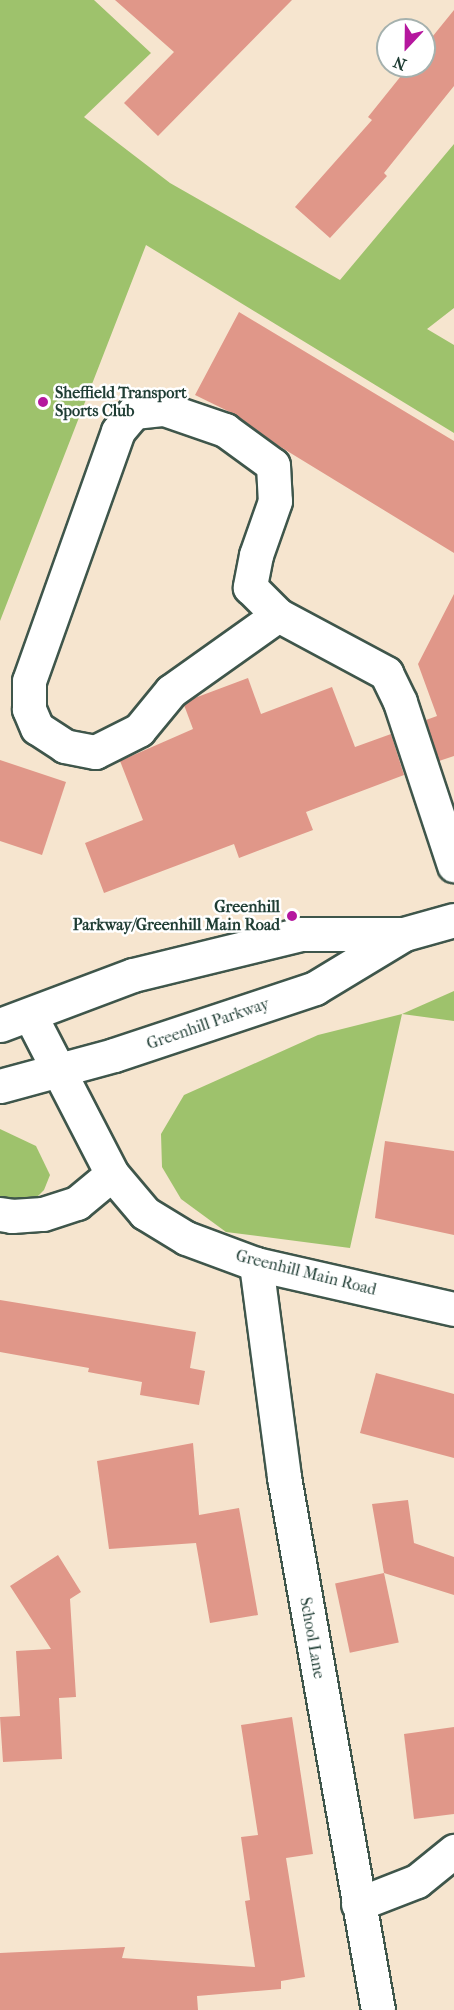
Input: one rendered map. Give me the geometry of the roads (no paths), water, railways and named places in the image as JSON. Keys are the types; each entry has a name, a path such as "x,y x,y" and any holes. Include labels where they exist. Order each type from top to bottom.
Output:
{"street":[{"path":"278,615 171,692 139,730 95,752 65,746 37,728 29,709 29,681 118,431 134,412 164,409 225,430 273,465 275,501 255,555 250,587 278,615 386,673 400,702 454,865"},
{"name":"Greenhill Parkway","path":"0,1086 114,1055 315,988 404,934 454,920"},
{"name":"Greenhill Parkway","path":"15,1020 133,975 302,934 404,934"},
{"name":"Greenhill Main Road","path":"15,1020 57,1070 112,1174 145,1213 186,1238 256,1264 454,1309"},
{"path":"0,1214 12,1216 43,1214 77,1203 112,1174"},
{"name":"School Lane","path":"256,1264 284,1477 378,2010"},
{"path":"358,1904 417,1881 454,1851"}],"place":[{"name":"Sheffield Transport Sports Club","path":"43,402"},
{"name":"Greenhill Parkway/Greenhill Main Road","path":"292,916"}]}
